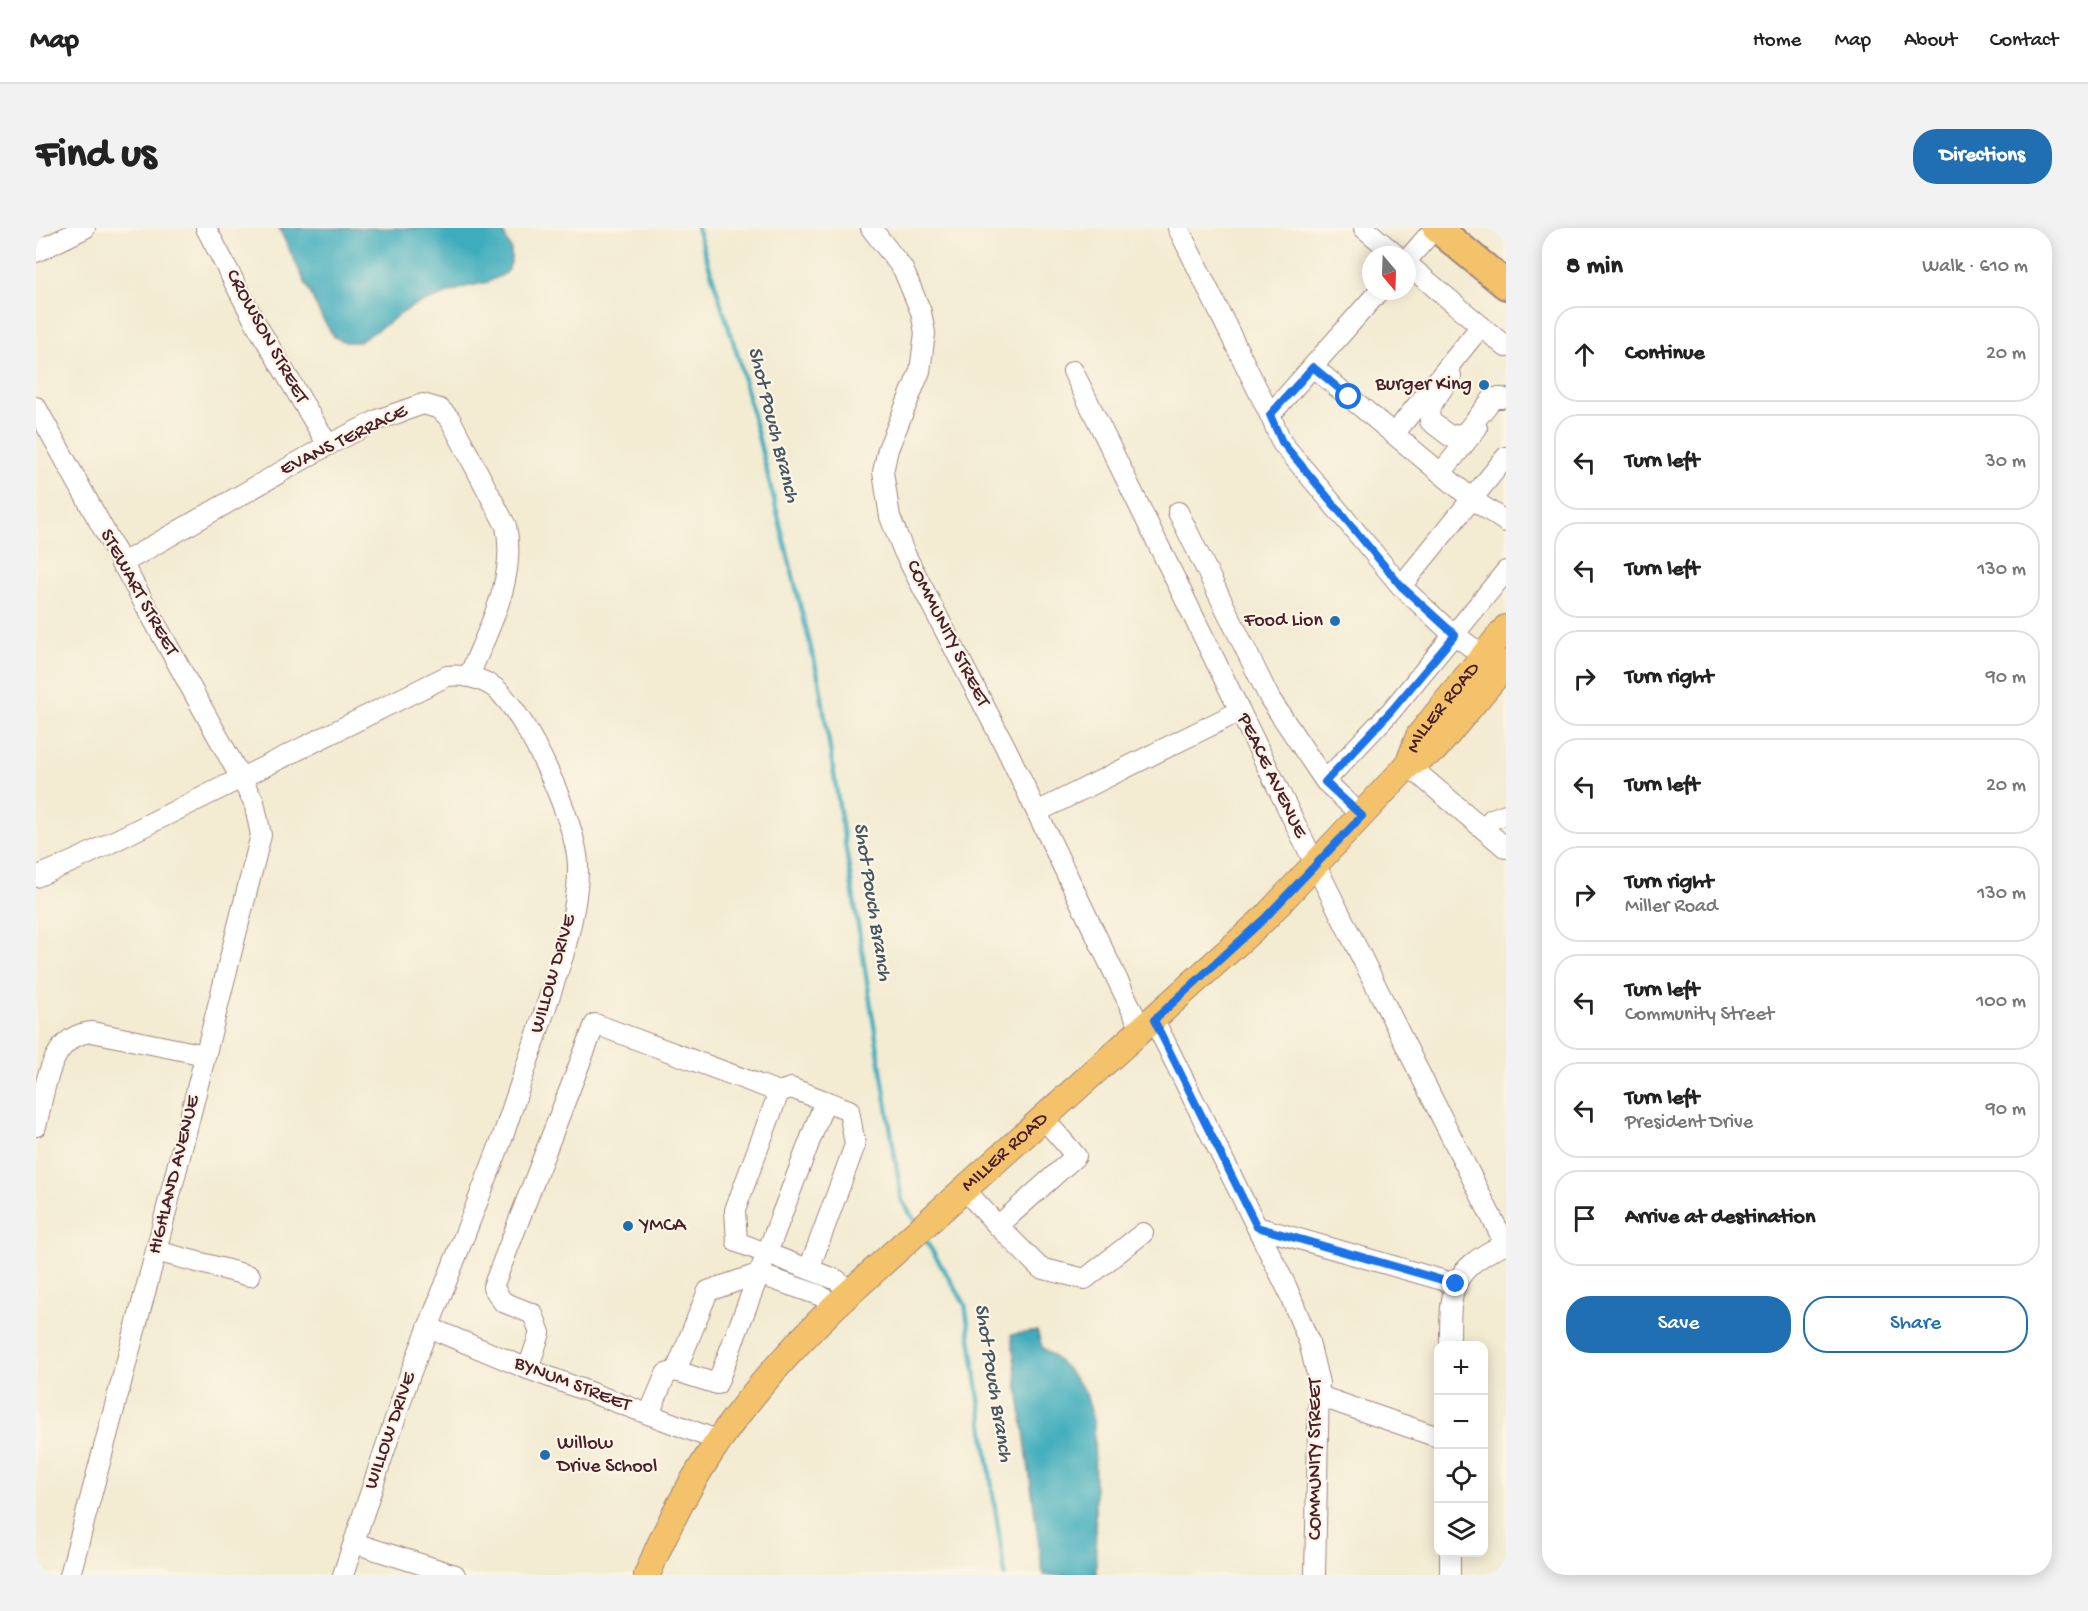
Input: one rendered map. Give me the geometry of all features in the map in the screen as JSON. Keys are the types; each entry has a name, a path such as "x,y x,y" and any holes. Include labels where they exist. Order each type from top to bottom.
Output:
{"highway":[{"path":"1442,230 1506,285"}],"main road":[{"name":"MILLER ROAD","path":"647,1575 693,1480 717,1440 776,1365 843,1299 929,1220 1265,918 1408,765 1436,749 1497,664 1506,628"}],"street":[{"path":"36,252 85,228"},
{"name":"CROWSON STREET","path":"206,228 255,322 328,445"},
{"name":"COMMUNITY STREET","path":"871,228 903,269 921,312 925,333 920,371 888,449 883,472 883,485 890,517 921,587 1037,812 1257,1227 1306,1334 1315,1363 1319,1396 1316,1575"},
{"path":"1178,228 1282,442 1401,586 1455,635 1497,664"},
{"path":"1364,228 1385,246"},
{"path":"1416,254 1442,230"},
{"path":"1416,270 1506,347"},
{"path":"1270,415 1371,300"},
{"path":"1394,434 1480,326"},
{"path":"1313,367 1472,498 1506,522"},
{"path":"1448,367 1451,376 1429,408 1430,421 1451,437 1466,432 1494,398 1504,395"},
{"name":"PEACE AVENUE","path":"1073,371 1505,1244"},
{"path":"1441,473 1504,395"},
{"name":"EVANS TERRACE","path":"121,564 328,445 380,419 416,406 430,405 450,419 506,526 510,552 501,596 469,676"},
{"name":"STEWART STREET","path":"36,407 241,778"},
{"path":"1401,586 1506,457"},
{"path":"1178,512 1270,699 1325,782 1362,816"},
{"path":"1325,782 1392,710 1506,571"},
{"path":"36,877 76,861 432,682 447,676 469,676"},
{"name":"WILLOW DRIVE","path":"343,1575 409,1377 502,1138 550,998 570,930 579,867 573,834 537,750 506,700 494,688 469,676"},
{"path":"1037,812 1240,711"},
{"path":"1408,765 1506,848"},
{"name":"HIGHLAND AVENUE","path":"70,1575 156,1251 261,835 258,811 241,778"},
{"path":"1485,830 1492,819 1506,814"},
{"path":"528,1369 540,1332 533,1314 504,1302 493,1287 595,1024 779,1092 791,1088 849,1110 855,1144 809,1269"},
{"path":"36,1126 50,1072 62,1047 71,1036 92,1032 205,1055"},
{"path":"676,1371 708,1291 758,1274 819,1295 843,1299 837,1280 737,1242 735,1210 779,1092"},
{"path":"649,1414 666,1374 676,1371 717,1384 825,1101"},
{"path":"998,1226 1076,1156 1044,1119"},
{"path":"964,1189 1040,1268 1085,1278 1143,1233"},
{"path":"1257,1227 1456,1284"},
{"path":"1450,1341 1452,1298 1461,1274 1477,1258 1505,1244"},
{"path":"156,1251 250,1276"},
{"name":"BYNUM STREET","path":"428,1327 528,1369 717,1440"},
{"path":"1319,1396 1434,1436"},
{"path":"354,1543 454,1575"},
{"path":"1450,1557 1450,1575"}],"water":[{"path":"279,228 501,228 511,249 511,263 506,273 488,282 465,287 413,306 359,342 346,342 334,337 321,316"},
{"path":"1037,1331 1042,1347 1065,1367 1085,1391 1094,1420 1096,1575 1043,1575 1011,1335"}],"waterway":[{"name":"Shot Pouch Branch","path":"697,228 739,360 819,680 902,1201 916,1223"},
{"name":"Shot Pouch Branch","path":"923,1236 965,1304 1005,1575"}],"place":[{"name":"Burger King","path":"1484,385"},
{"name":"Food Lion","path":"1335,621"},
{"name":"YMCA","path":"628,1226"},
{"name":"Willow Drive School","path":"545,1455"}],"route":[{"path":"1349,397 1313,367 1270,415 1282,442 1401,586 1455,635 1392,710 1325,782 1362,816 1265,918 1154,1020 1257,1227 1456,1284"}]}
